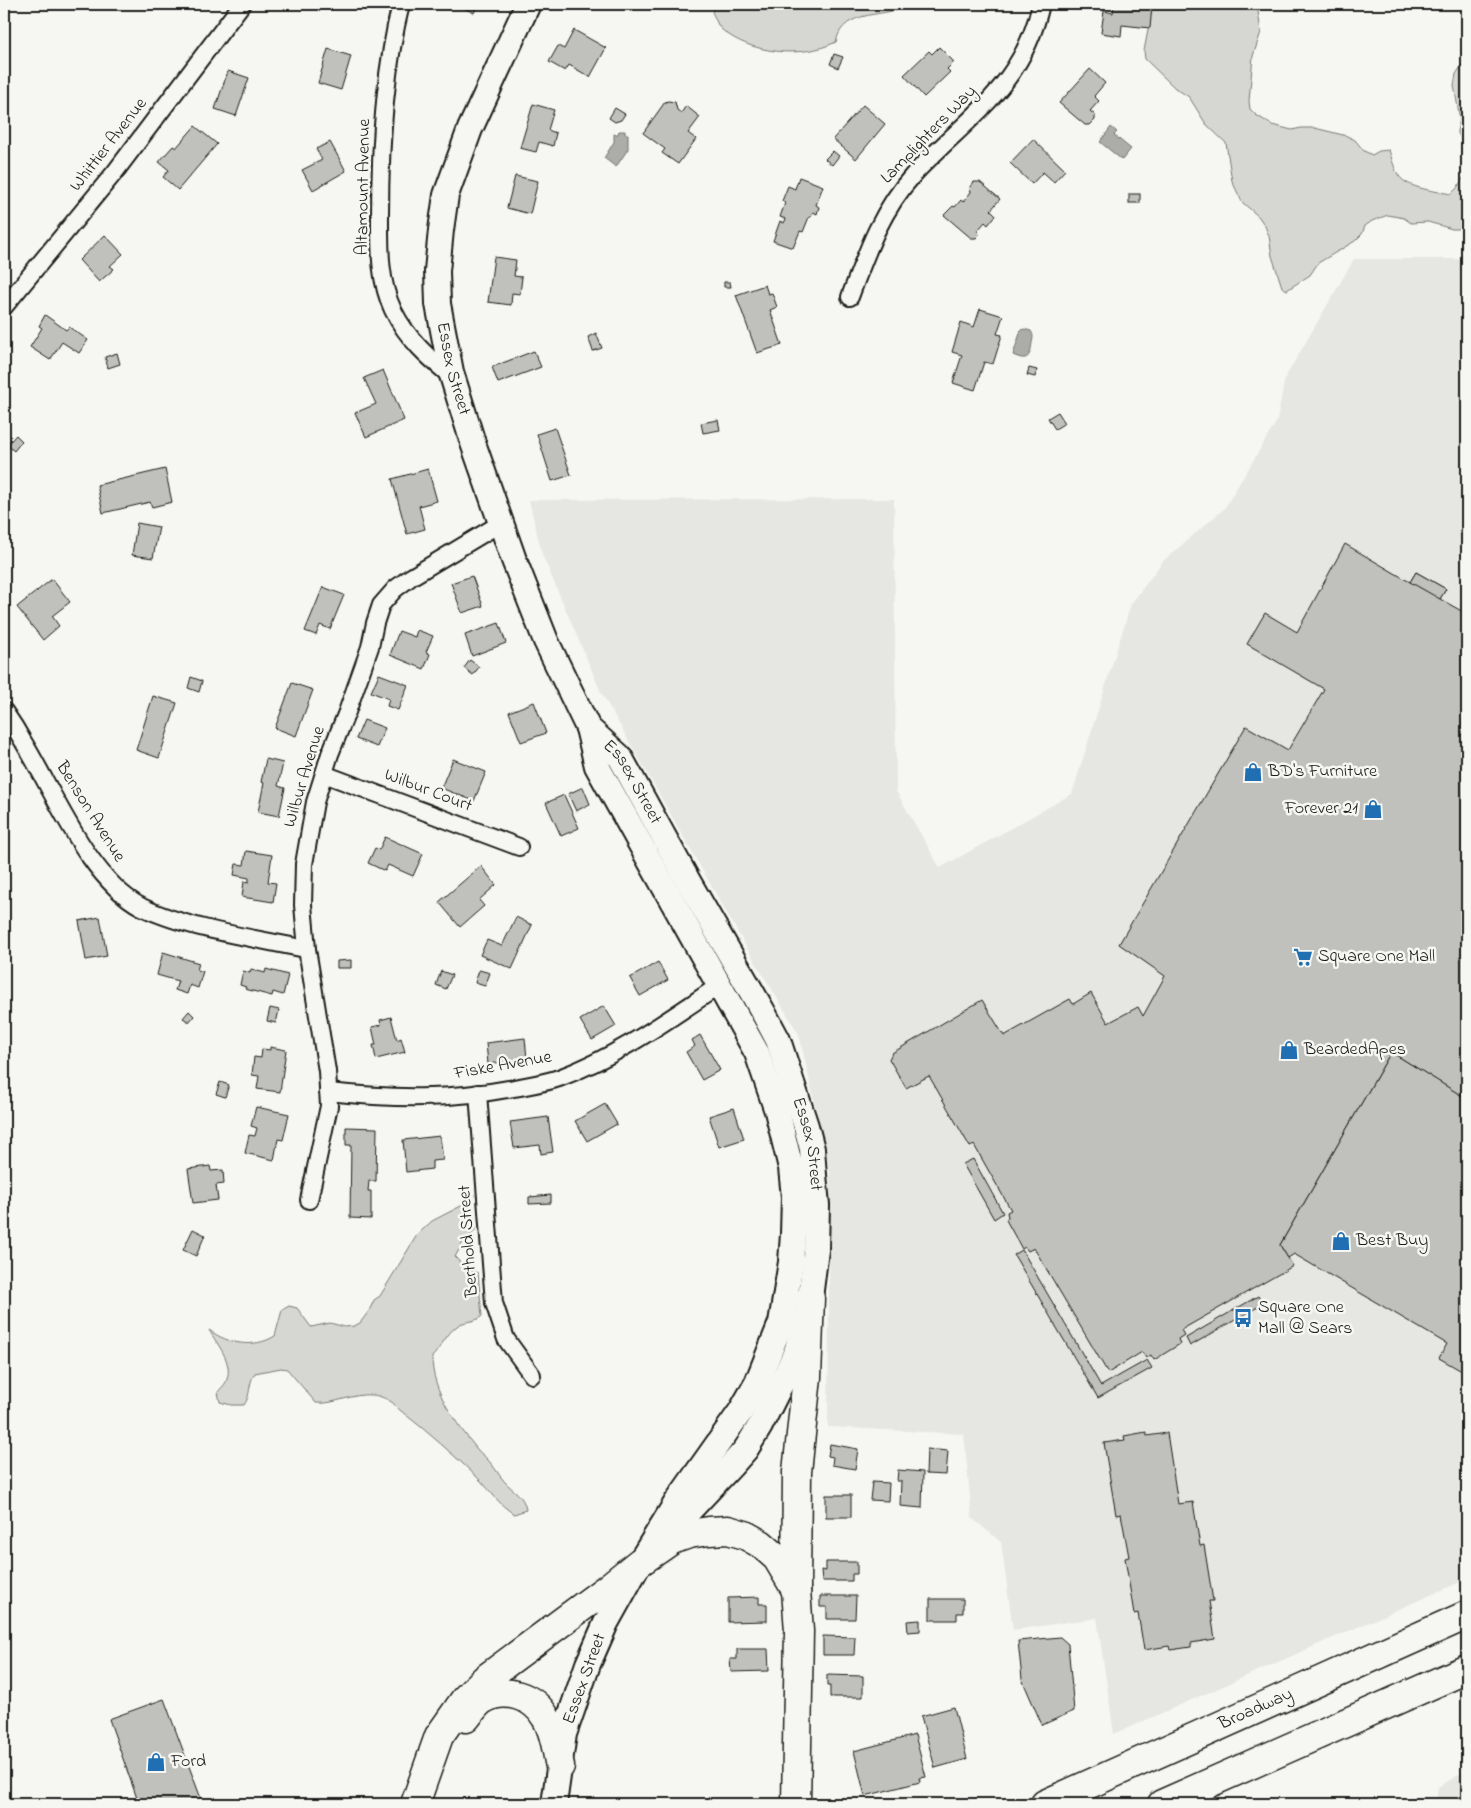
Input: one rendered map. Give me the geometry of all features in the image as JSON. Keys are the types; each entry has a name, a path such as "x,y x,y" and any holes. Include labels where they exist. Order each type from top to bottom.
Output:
{"highway":[{"path":"797,1803 797,1472 807,1377 810,1298"},
{"path":"415,1804 439,1736 466,1699 485,1679 672,1540 689,1534 709,1531 728,1530 745,1535 761,1544 777,1558 796,1590"},
{"name":"Broadway","path":"1045,1804 1467,1615"},
{"path":"1162,1804 1220,1780 1467,1669"},
{"path":"427,1804 449,1739 481,1700 493,1695 510,1694 525,1697 537,1705 546,1716 552,1729 560,1766"}],"main road":[{"name":"Essex Street","path":"528,4 470,129 446,196 437,272 438,304 453,378 501,523 546,641 588,728 598,766 757,1053 784,1137 791,1168 794,1197 791,1262 781,1323 757,1383 741,1411 678,1500 606,1623 588,1664 564,1734 554,1804"},
{"name":"Essex Street","path":"588,728 620,757 778,1040 800,1104 812,1149 817,1225 810,1298 797,1349 788,1372 760,1426 746,1449 640,1562"}],"street":[{"name":"Whittier Avenue","path":"4,308 115,172 242,4"},
{"name":"Altamount Avenue","path":"401,4 388,80 381,161 380,215 385,290 392,309 403,329 421,351 453,378"},
{"name":"Lamplighters Way","path":"850,297 870,243 894,198 930,158 978,113 1003,85 1014,70 1032,37 1041,4"},
{"name":"Wilbur Avenue","path":"309,1200 328,1106 327,1071 307,949 303,904 304,864 315,802 361,675 381,605 395,589 423,569 501,523"},
{"name":"Benson Avenue","path":"4,711 78,837 103,874 123,894 141,906 175,919 207,928 307,949"},
{"name":"Wilbur Court","path":"324,774 519,847"},
{"name":"Fiske Avenue","path":"328,1092 377,1098 406,1098 478,1093 558,1079 634,1041 720,985"},
{"name":"Berthold Street","path":"478,1093 494,1303 506,1339 532,1376"}],"shaded area":[{"path":"716,4 912,4 902,9 867,15 847,23 840,31 836,42 808,51 792,52 761,49 733,37 721,29 717,23 712,12"},
{"path":"1153,4 1257,4 1261,32 1253,56 1250,109 1272,125 1292,130 1315,128 1347,136 1355,140 1364,151 1372,155 1379,151 1389,150 1399,176 1416,187 1451,194 1467,172 1467,229 1452,229 1428,222 1411,223 1404,218 1388,215 1365,226 1362,234 1355,241 1318,263 1310,275 1287,290 1282,287 1265,226 1259,217 1242,202 1232,181 1226,143 1206,124 1189,97 1175,88 1145,59 1144,51"},
{"path":"1467,58 1467,147 1457,131 1460,120 1454,85 1456,74"},
{"path":"1111,127 1117,132 1114,135 1131,149 1122,160 1100,142"},
{"path":"619,131 625,131 625,134 628,134 628,149 616,167 604,158 614,142 614,134 618,134"},
{"path":"1354,259 1467,259 1467,1579 1114,1734 1097,1618 1013,1630 1001,1542 972,1518 964,1434 828,1427 830,1171 799,1034 745,945 601,692 542,554 529,500 894,499 896,791 940,868 1072,794 1131,604 1163,561 1224,509 1277,421 1285,378"},
{"path":"1021,330 1031,331 1033,338 1029,355 1022,358 1013,355"},
{"path":"471,1194 475,1231 462,1244 455,1257 465,1268 478,1273 482,1316 476,1320 460,1324 453,1329 432,1357 433,1370 441,1395 454,1418 504,1481 521,1497 526,1510 514,1514 508,1510 450,1452 393,1403 381,1397 365,1395 316,1403 287,1369 281,1368 255,1373 251,1381 248,1398 244,1405 231,1405 220,1402 218,1392 225,1384 228,1366 223,1353 209,1330 224,1339 241,1343 258,1343 275,1336 282,1310 289,1306 297,1308 311,1327 330,1323 345,1327 360,1323 374,1300 380,1296 417,1235 432,1221 461,1206"},
{"path":"1467,1770 1467,1804 1436,1804 1438,1787"}],"building":[{"path":"456,4 478,4 474,13"},
{"path":"1114,4 1143,4 1152,6 1150,28 1122,25 1121,36 1101,33 1104,11 1113,13"},
{"path":"574,30 606,48 590,77 569,65 565,71 549,62 558,46 564,49"},
{"path":"939,47 954,62 947,69 950,72 924,97 904,75 929,51 932,54"},
{"path":"328,49 351,56 341,90 318,83"},
{"path":"834,54 843,57 838,68 830,64"},
{"path":"1090,69 1105,83 1094,96 1099,101 1090,111 1095,115 1095,120 1090,125 1085,125 1059,103"},
{"path":"228,71 249,78 236,116 215,109"},
{"path":"665,102 675,102 677,110 681,113 686,106 700,117 688,133 696,139 678,164 662,153 665,149 643,133"},
{"path":"533,104 554,110 548,130 556,133 553,146 539,142 536,152 520,148"},
{"path":"863,105 885,124 856,159 833,139"},
{"path":"615,108 625,114 621,120 615,122 609,118"},
{"path":"195,126 217,144 178,190 163,177 169,170 159,162 173,146 176,148"},
{"path":"1033,139 1065,170 1054,182 1043,172 1032,184 1010,163"},
{"path":"330,142 346,171 313,190 302,170 322,160 316,149"},
{"path":"833,151 839,156 832,165 825,159"},
{"path":"515,176 538,181 530,214 507,208"},
{"path":"799,177 823,186 816,205 819,207 817,214 813,212 811,217 809,217 803,232 800,231 793,248 773,241 780,221 784,223 786,219 780,217 785,203 782,201 788,186 795,189"},
{"path":"974,182 980,182 1000,199 991,210 996,215 988,225 985,222 978,230 979,235 976,238 971,238 944,215 961,200 963,202 971,192 970,187"},
{"path":"1129,194 1140,194 1140,203 1129,203"},
{"path":"105,235 123,254 110,266 114,269 99,282 79,260"},
{"path":"494,257 516,260 514,276 522,277 520,294 512,293 511,305 488,302"},
{"path":"724,282 730,282 731,287 724,287"},
{"path":"765,285 768,294 772,293 777,307 770,310 782,345 757,353 736,295"},
{"path":"980,309 1003,316 997,334 1002,335 993,364 984,362 975,390 953,383 962,355 952,352 961,322 974,327"},
{"path":"45,315 66,330 69,327 88,340 79,353 62,342 50,360 30,347 42,328 39,326"},
{"path":"596,333 602,348 593,351 588,337"},
{"path":"534,351 541,367 498,383 492,367"},
{"path":"117,353 120,364 108,368 105,357"},
{"path":"1029,368 1037,370 1035,377 1027,375"},
{"path":"383,370 404,420 366,437 355,413 376,404 364,378"},
{"path":"1058,412 1065,423 1055,429 1048,418"},
{"path":"718,420 720,430 703,433 701,423"},
{"path":"555,428 571,475 552,481 537,434"},
{"path":"16,435 22,441 14,451 7,445"},
{"path":"165,469 172,502 152,507 150,502 103,513 97,485"},
{"path":"428,469 437,501 419,506 425,529 407,534 392,479"},
{"path":"137,523 159,527 153,558 132,555"},
{"name":"Square One Mall","path":"1345,544 1410,582 1416,572 1446,589 1440,599 1467,614 1467,1082 1460,1095 1391,1052 1280,1245 1293,1266 1181,1330 1184,1335 1178,1339 1180,1344 1154,1360 1151,1355 1146,1358 1142,1352 1108,1373 1034,1248 1028,1251 1025,1247 1022,1249 1006,1220 1008,1217 1007,1212 1011,1210 974,1145 970,1147 929,1076 906,1088 889,1059 892,1053 982,1000 1004,1036 1070,999 1073,1004 1091,993 1108,1023 1138,1007 1143,1016 1165,976 1119,944 1246,726 1288,750 1324,689 1247,644 1265,613 1297,632"},
{"path":"1416,572 1446,589 1440,599 1410,582"},
{"path":"472,576 483,606 462,613 451,583"},
{"path":"52,579 70,602 52,616 59,626 43,640 17,607"},
{"path":"323,587 344,595 330,629 320,625 316,635 305,631"},
{"path":"499,623 506,643 472,656 465,635"},
{"path":"417,630 433,636 426,652 430,654 424,669 390,655 399,631 415,637"},
{"path":"470,660 479,667 473,675 464,668"},
{"path":"379,674 408,685 398,710 387,706 389,699 371,692"},
{"path":"191,677 202,681 199,692 188,688"},
{"path":"292,683 313,690 296,736 275,728"},
{"path":"153,696 177,703 159,758 136,750"},
{"path":"534,702 546,733 521,742 509,712"},
{"path":"364,720 385,728 377,747 356,739"},
{"path":"266,759 283,763 278,786 285,788 279,816 258,812 264,783 261,782"},
{"path":"453,759 486,772 474,801 441,788"},
{"path":"583,787 590,804 576,811 568,794"},
{"path":"564,795 579,828 561,836 546,803"},
{"path":"385,837 423,854 413,876 388,865 385,871 368,863 375,848 379,850"},
{"path":"246,851 272,855 268,882 276,883 273,902 242,897 244,881 249,882 249,878 234,875 236,864 244,865"},
{"path":"481,866 496,885 479,900 484,906 460,927 439,902"},
{"path":"100,917 107,956 86,960 79,921"},
{"path":"516,917 532,925 512,969 480,955 487,940 502,946"},
{"path":"163,952 199,963 197,970 203,971 198,988 190,985 187,994 175,990 178,981 157,975"},
{"path":"351,960 351,968 337,968 337,961"},
{"path":"658,962 668,980 640,996 630,978"},
{"path":"251,969 265,973 266,969 288,975 283,995 273,992 272,996 245,989 246,987 240,985 243,971 250,973"},
{"path":"479,970 490,973 485,986 475,983"},
{"path":"441,971 452,975 446,989 436,985"},
{"path":"604,1006 616,1026 592,1040 580,1020"},
{"path":"270,1008 279,1010 276,1023 267,1021"},
{"path":"189,1011 194,1016 189,1022 183,1018"},
{"path":"391,1017 397,1040 401,1038 405,1052 376,1059 373,1045 376,1045 372,1027 381,1025 380,1020"},
{"path":"700,1035 720,1070 702,1080 686,1052 695,1046 692,1040"},
{"path":"525,1038 527,1059 488,1064 486,1043"},
{"path":"270,1047 286,1050 280,1092 257,1089 259,1076 252,1075 254,1057 261,1058 262,1049 270,1050"},
{"path":"1391,1052 1467,1099 1467,1374 1439,1358 1447,1344 1294,1254 1288,1258 1280,1245"},
{"path":"220,1082 229,1085 225,1097 216,1094"},
{"path":"605,1104 617,1124 587,1141 575,1121"},
{"path":"256,1107 289,1114 283,1140 278,1139 274,1160 245,1153 249,1135 255,1136 257,1128 251,1126"},
{"path":"734,1108 744,1139 719,1147 709,1116"},
{"path":"548,1117 553,1152 541,1154 540,1145 514,1148 510,1122"},
{"path":"346,1127 377,1128 376,1181 369,1181 368,1191 371,1191 371,1219 350,1218 351,1145 346,1145"},
{"path":"440,1136 443,1160 432,1161 432,1169 406,1172 403,1140"},
{"path":"973,1159 1003,1213 994,1219 963,1164"},
{"path":"210,1166 211,1171 223,1170 224,1184 216,1185 218,1200 193,1203 188,1169"},
{"path":"551,1195 551,1203 529,1204 529,1197"},
{"path":"193,1229 205,1235 196,1256 183,1250"},
{"path":"1022,1250 1101,1386 1147,1360 1152,1368 1098,1398 1014,1255"},
{"path":"1258,1296 1263,1304 1190,1346 1186,1338"},
{"path":"1146,1432 1147,1436 1167,1433 1178,1504 1193,1502 1200,1546 1204,1545 1213,1601 1209,1601 1215,1639 1191,1643 1191,1647 1170,1650 1169,1646 1144,1650 1138,1613 1134,1614 1125,1558 1129,1557 1121,1514 1116,1515 1104,1443 1125,1440 1124,1436"},
{"path":"830,1444 858,1449 855,1469 832,1465 833,1457 828,1456"},
{"path":"927,1449 948,1451 946,1475 926,1474"},
{"path":"898,1470 923,1472 922,1508 900,1506 901,1481 897,1481"},
{"path":"872,1482 889,1483 888,1501 870,1500"},
{"path":"826,1495 851,1495 851,1517 826,1517"},
{"path":"826,1562 857,1562 857,1574 852,1574 852,1581 822,1581 821,1570 826,1571"},
{"path":"820,1596 856,1596 855,1619 827,1619 827,1607 820,1607"},
{"path":"759,1597 759,1604 767,1604 767,1621 728,1622 728,1598"},
{"path":"930,1599 963,1599 963,1613 957,1613 957,1620 930,1620"},
{"path":"920,1620 920,1631 908,1632 907,1621"},
{"path":"823,1636 855,1637 854,1655 823,1655"},
{"path":"1060,1637 1068,1644 1074,1711 1042,1725 1022,1679 1018,1641"},
{"path":"737,1649 768,1649 769,1671 731,1672 730,1659 737,1659"},
{"path":"827,1675 863,1676 863,1697 830,1697"},
{"name":"Ford","path":"164,1699 203,1804 139,1804 109,1719"},
{"path":"954,1707 967,1759 935,1768 921,1716"},
{"path":"915,1735 926,1777 919,1778 920,1782 865,1796 854,1751"}],"place":[{"name":"BD's Furniture","path":"1253,772"},
{"name":"Forever 21","path":"1373,809"},
{"name":"Square One Mall","path":"1303,957"},
{"name":"BeardedApes","path":"1289,1050"},
{"name":"Best Buy","path":"1341,1241"},
{"name":"Square One Mall @ Sears","path":"1243,1318"},
{"name":"Ford","path":"156,1762"}]}
